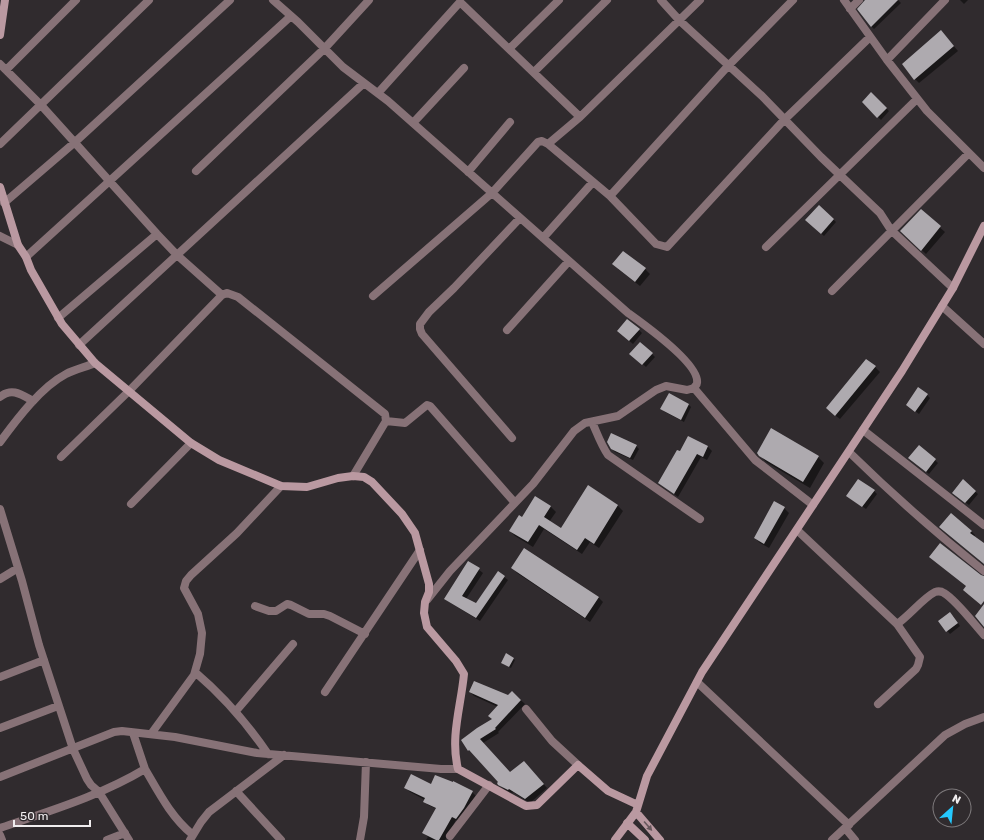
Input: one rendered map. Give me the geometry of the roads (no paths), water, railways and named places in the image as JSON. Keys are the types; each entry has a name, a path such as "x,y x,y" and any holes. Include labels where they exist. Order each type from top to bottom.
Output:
{"main road":[{"path":"0,35 5,0"},
{"path":"0,187 18,245 62,324 95,363 191,443 219,460 281,486 307,487 338,478 353,476 364,477 372,482 402,514 415,533 429,584 429,592 425,602 424,613 427,627 464,674 456,725 455,757 458,769 526,806 532,807 536,805 578,765 608,790 637,809 660,840"},
{"path":"615,840 637,809 647,776 702,672 902,371 953,288 984,226"},
{"path":"627,823 644,840"}],"street":[{"path":"76,0 3,67 110,181 156,234 222,295"},
{"path":"0,144 149,0"},
{"path":"4,203 74,143 230,0"},
{"path":"274,0 343,67 378,93 628,313 664,340 685,360 696,376 697,382 694,388 687,390 666,386 656,390 618,416 585,423 574,431 533,484 450,571 425,602"},
{"path":"196,171 325,48 368,0"},
{"path":"509,49 559,0"},
{"path":"534,72 607,0"},
{"path":"661,0 680,21 762,96 784,120 880,213 891,230 953,288"},
{"path":"548,144 580,117 700,0"},
{"path":"610,196 728,66 793,0"},
{"path":"844,0 917,99 984,168"},
{"path":"850,9 859,0"},
{"path":"887,60 945,0"},
{"path":"378,93 460,1 580,117"},
{"path":"26,257 291,16"},
{"path":"373,296 492,193 538,142 542,141 548,144 610,196 656,244 666,248 784,120 870,37"},
{"path":"413,123 464,68"},
{"path":"79,345 364,83"},
{"path":"766,247 917,99"},
{"path":"468,172 510,122"},
{"path":"832,291 969,153"},
{"path":"542,238 593,182"},
{"path":"512,438 422,334 420,324 429,312 454,288 520,218"},
{"path":"58,318 156,234"},
{"path":"0,236 18,245"},
{"path":"508,330 569,262"},
{"path":"61,457 129,391 222,295 227,293 238,297 385,414 386,421 353,476"},
{"path":"942,306 984,344"},
{"path":"0,442 41,393 66,374 95,363"},
{"path":"694,388 756,460 814,505"},
{"path":"0,397 9,392 16,392 33,401"},
{"path":"386,421 405,423 423,407 427,405 430,406 515,503"},
{"path":"592,422 600,437 603,448 608,455 700,519"},
{"path":"863,430 984,525"},
{"path":"131,504 191,443"},
{"path":"849,452 911,510 951,545 984,571"},
{"path":"151,734 195,672 200,654 202,633 198,614 184,588 186,581 237,533 281,486"},
{"path":"0,509 44,660 73,749 87,779 99,792 127,837 107,840"},
{"path":"797,530 900,623 918,654 920,660 916,669 878,704"},
{"path":"325,692 420,550"},
{"path":"0,579 18,568"},
{"path":"900,623 929,596 940,591 947,595 984,635"},
{"path":"255,606 269,611 276,611 287,604 291,605 309,614 324,614 330,616 365,634"},
{"path":"236,711 293,644"},
{"path":"0,677 44,660"},
{"path":"195,672 236,711 268,754"},
{"path":"697,682 847,827 855,840"},
{"path":"0,728 58,706"},
{"path":"526,709 552,741 578,765"},
{"path":"832,840 945,735 965,724 974,722 984,717"},
{"path":"0,776 114,732 122,731 175,737 268,754 441,769 458,769"},
{"path":"133,733 145,769 172,814 191,838 209,812 284,755"},
{"path":"360,840 364,817 366,762"},
{"path":"0,828 99,792 145,769"},
{"path":"450,836 489,785"},
{"path":"236,791 281,840"},
{"path":"0,835 2,840"}]}
